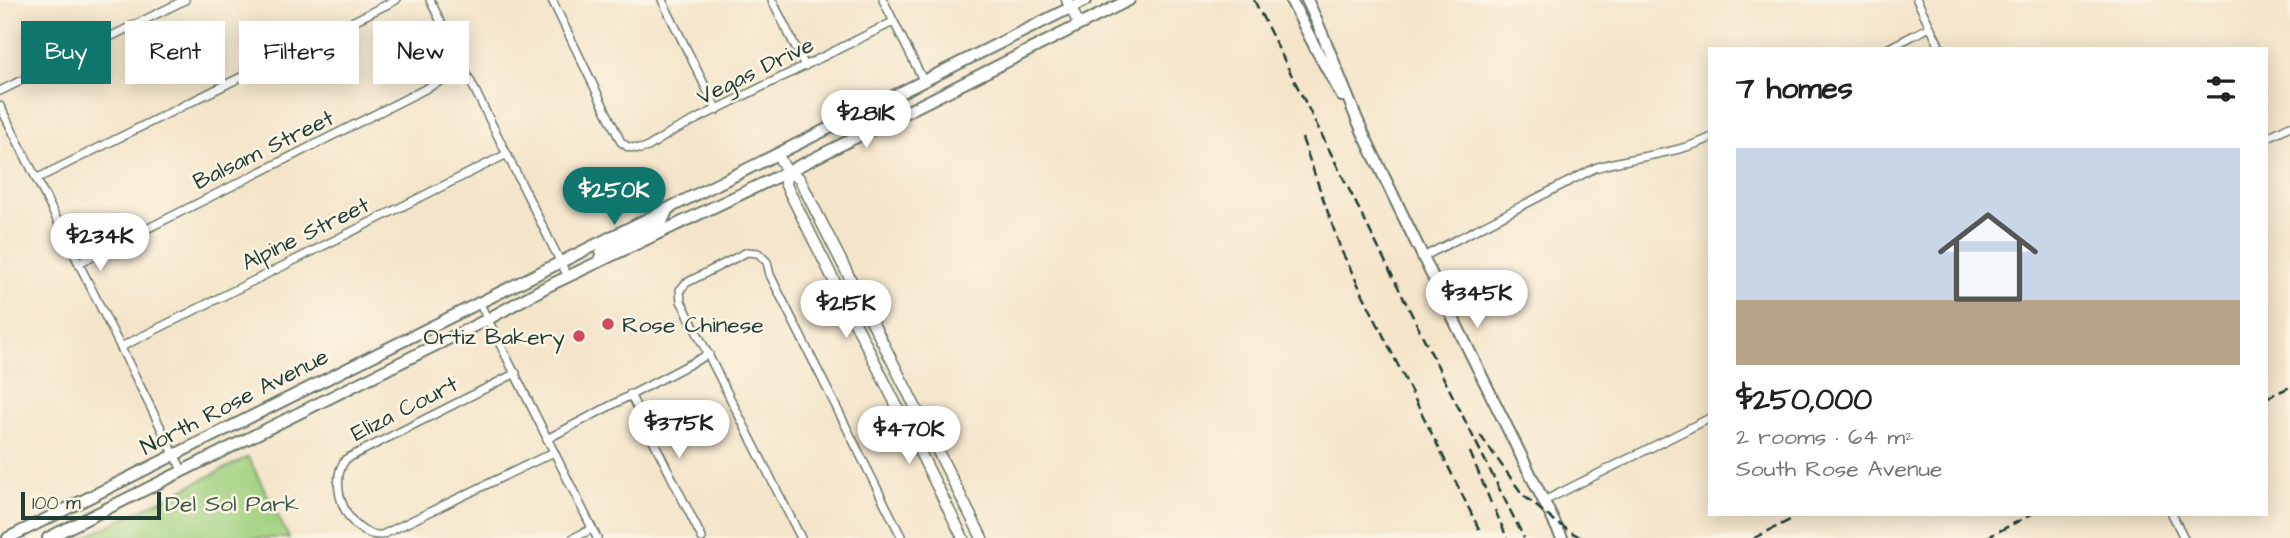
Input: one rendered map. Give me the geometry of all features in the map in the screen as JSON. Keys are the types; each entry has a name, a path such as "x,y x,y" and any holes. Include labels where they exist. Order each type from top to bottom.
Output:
{"main road":[{"name":"North Rose Avenue","path":"48,538 1129,0"},
{"path":"1291,0 1315,50 1363,131"},
{"path":"1307,0 1363,131 1562,538"},
{"path":"599,262 602,251 662,222 667,211 1077,2"},
{"name":"North Rose Avenue","path":"8,538 667,211"}],"street":[{"path":"0,91 185,0"},
{"path":"36,178 396,0"},
{"path":"430,0 441,21"},
{"name":"Vegas Drive","path":"552,0 621,142 633,149 648,147 671,132 893,22"},
{"path":"662,0 717,110"},
{"path":"772,0 805,66"},
{"path":"883,0 923,80"},
{"path":"1917,0 1940,47"},
{"path":"1077,2 1085,22"},
{"path":"1891,47 1930,27"},
{"path":"469,77 568,277"},
{"name":"Balsam Street","path":"79,263 435,84"},
{"path":"0,106 182,470"},
{"path":"2268,137 2290,126"},
{"path":"1423,257 1595,168 1684,148 1708,139"},
{"name":"Alpine Street","path":"121,347 507,153"},
{"path":"778,155 786,172 785,183 963,538"},
{"path":"786,172 799,178 982,538"},
{"path":"801,538 683,306 680,290 693,279 739,255 755,252 767,262 770,275 902,538"},
{"path":"479,302 597,538"},
{"path":"547,439 709,354"},
{"name":"Eliza Court","path":"516,373 346,459 338,480 341,501 346,512 370,534 382,535 554,452"},
{"path":"630,394 702,538"},
{"path":"1544,501 1708,419"},
{"path":"2173,516 2183,538"},
{"path":"573,538 592,529"}],"green space":[{"name":"Del Sol Park","path":"248,457 289,538 84,538"}],"railway":[{"path":"1254,0 1524,538"},
{"path":"1302,138 1341,250 1481,533"},
{"path":"2268,397 2290,387"},
{"path":"1480,435 1523,495 1554,521 1581,538"},
{"path":"1470,452 1491,503"},
{"path":"1495,510 1507,538"},
{"path":"1754,538 1798,516"},
{"path":"1986,538 2028,516"}],"place":[{"name":"Rose Chinese","path":"608,324"},
{"name":"Ortiz Bakery","path":"579,336"}]}
